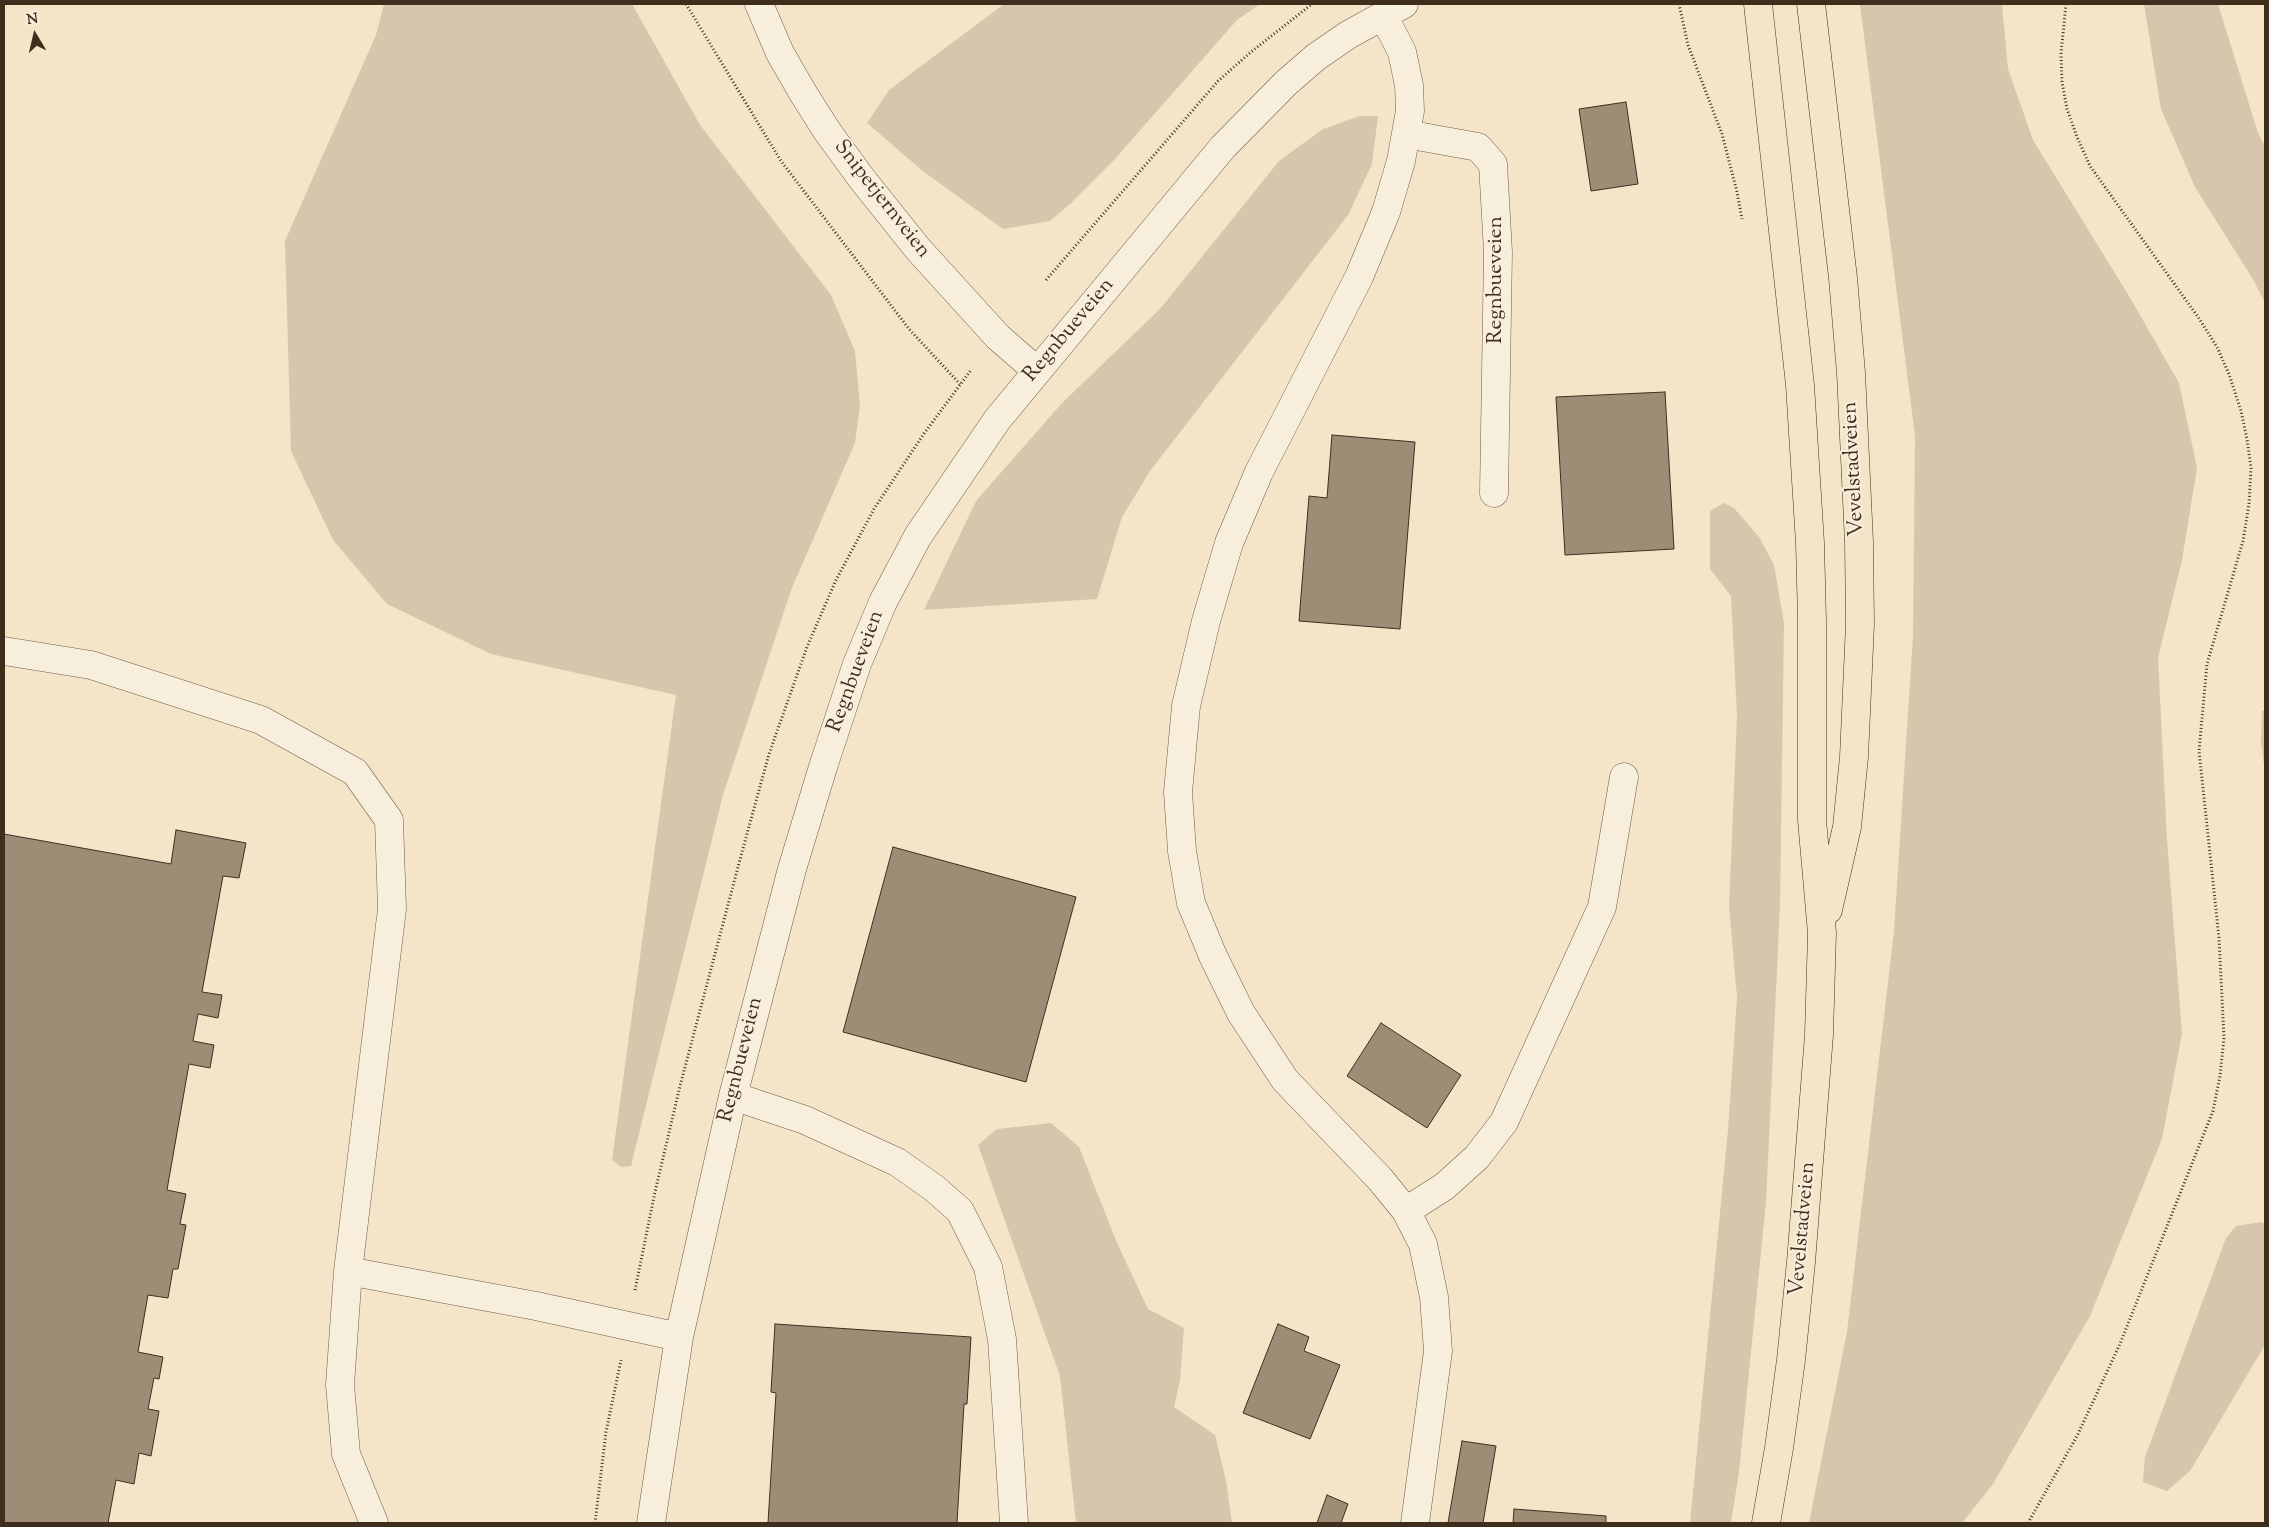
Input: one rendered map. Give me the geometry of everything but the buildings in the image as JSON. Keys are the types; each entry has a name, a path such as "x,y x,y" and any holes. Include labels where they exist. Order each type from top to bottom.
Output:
{"main road":[{"name":"Vevelstadveien","path":"1758,4 1794,321 1804,449 1812,620 1812,820 1822,933 1819,1035 1801,1262 1782,1429 1766,1523"},
{"name":"Vevelstadveien","path":"1812,4 1843,278 1851,373 1859,551 1860,624 1854,757 1847,827 1822,933"}],"street":[{"name":"Snipetjernveien","path":"759,4 780,53 803,94 862,179 918,249 998,336 1037,371"},
{"name":"Regnbueveien","path":"651,1523 679,1337 733,1096 792,869 860,655 883,602 918,536 997,420 1223,147 1286,83 1316,57 1394,9"},
{"path":"1394,9 1409,85 1410,111 1402,161 1386,212 1359,277 1259,472 1229,543 1206,621 1186,706 1178,792 1182,851 1191,903 1213,956 1241,1012 1285,1080 1360,1156 1406,1211 1424,1244 1434,1297 1438,1351 1415,1523"},
{"name":"Regnbueveien","path":"1406,134 1478,147 1493,164 1498,252 1494,493"},
{"path":"4,651 91,665 260,720 355,772 389,820 392,909 348,1271 340,1385 346,1454 374,1523"},
{"path":"1406,1211 1446,1186 1477,1157 1504,1122 1602,908 1624,777"},
{"path":"733,1096 804,1120 897,1162 934,1188 960,1211 988,1267 1002,1339 1014,1523"},
{"path":"348,1271 536,1306 679,1337"}],"path":[{"path":"686,4 781,161 909,329 960,384"},
{"path":"1046,280 1218,81 1251,52 1312,4"},
{"path":"1679,4 1688,45 1722,134 1742,219"},
{"path":"2028,1523 2077,1436 2120,1344 2213,1111 2224,1038 2219,938 2199,751 2207,664 2243,541 2249,504 2251,468 2241,411 2230,374 2217,347 2198,317 2090,166 2077,138 2067,109 2062,82 2061,54 2066,4"}],"shaded area":[{"path":"384,4 632,4 700,125 831,295 855,351 860,406 855,443 791,590 723,795 631,1166 621,1167 612,1160 676,695 491,654 387,604 333,540 291,451 285,241 376,35"},
{"path":"1004,4 1260,4 1237,20 1114,160 1070,204 1050,221 1003,229 924,172 867,123 889,90"},
{"path":"1860,4 2002,4 2008,69 2033,140 2129,296 2179,383 2197,468 2182,560 2158,658 2167,840 2182,1034 2162,1139 2090,1316 1993,1484 1962,1523 1809,1523 1847,1332 1894,931 1913,636 1915,436"},
{"path":"2144,4 2218,4 2258,133 2265,146 2265,303 2254,281 2195,187 2161,109"},
{"path":"1360,116 1378,116 1372,164 1348,215 1150,471 1122,517 1097,599 924,610 976,501 1062,403 1160,309 1279,161 1323,129"},
{"path":"1724,503 1734,508 1759,537 1774,565 1784,623 1780,905 1766,1202 1739,1472 1731,1523 1690,1523 1728,1130 1737,997 1729,906 1737,715 1731,596 1710,569 1710,511"},
{"path":"2265,710 2265,772 2261,743 2262,711"},
{"path":"1051,1123 1079,1147 1117,1243 1148,1309 1184,1328 1180,1380 1174,1407 1215,1435 1226,1481 1232,1523 1076,1523 1060,1376 978,1145 997,1129"},
{"path":"2261,1222 2265,1224 2265,1345 2190,1471 2167,1491 2143,1482 2145,1457 2226,1238 2236,1226"}]}
